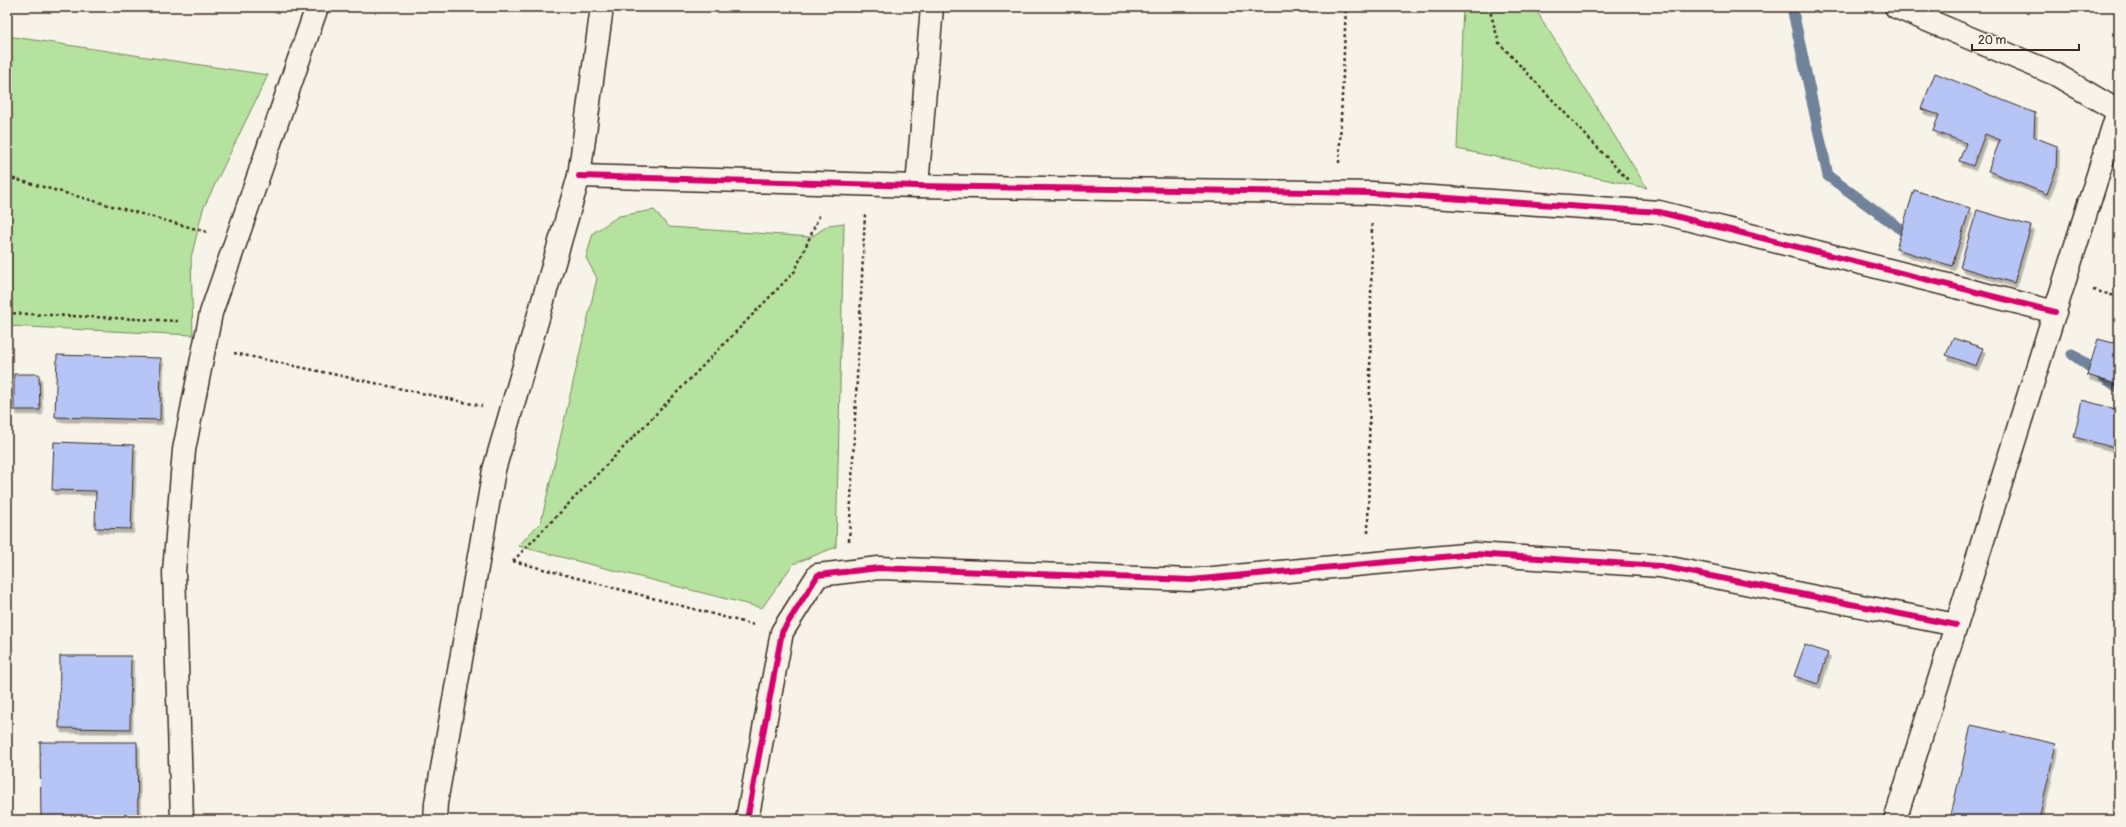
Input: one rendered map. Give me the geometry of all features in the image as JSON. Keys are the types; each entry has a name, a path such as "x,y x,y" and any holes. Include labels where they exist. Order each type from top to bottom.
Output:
{"street":[{"path":"182,820 174,572 184,450 209,322 317,7"},
{"path":"435,820 494,470 579,176 602,7"},
{"path":"917,186 932,7"},
{"path":"1895,820 2118,110 2055,74 1896,7"},
{"path":"579,176 866,185 1372,193 1659,212 2054,312"},
{"path":"747,820 782,632 818,575 879,568 1190,580 1475,554 1660,566 1956,625"}],"path":[{"path":"1338,193 1346,7"},
{"path":"1489,7 1499,43 1659,212"},
{"path":"7,177 236,240"},
{"path":"513,561 795,271 834,184"},
{"path":"848,572 866,185"},
{"path":"1367,564 1372,193"},
{"path":"7,314 209,322"},
{"path":"205,346 510,412"},
{"path":"480,553 782,632"}],"green space":[{"path":"1463,7 1534,7 1647,188 1457,149"},
{"path":"7,36 268,75 203,209 191,258 193,335 7,326"},
{"path":"654,210 669,227 811,237 829,225 844,223 836,547 793,564 762,608 518,546 541,522 597,278 586,258 593,233 619,216"}],"building":[{"path":"1935,73 2035,113 2034,137 2057,146 2056,170 2047,194 1988,171 2000,140 1985,134 1973,166 1959,161 1966,143 1933,131 1939,115 1921,109"},
{"path":"1914,190 1970,208 1952,266 1896,249"},
{"path":"1977,210 2031,226 2014,283 1960,267"},
{"path":"2119,271 2119,289 2114,288"},
{"path":"2118,327 2119,385 2087,375 2098,339 2113,343"},
{"path":"1953,338 1983,348 1976,366 1946,355"},
{"path":"57,355 161,358 160,420 55,417"},
{"path":"14,374 39,374 40,410 14,410"},
{"path":"2082,400 2119,410 2119,449 2074,437"},
{"path":"54,442 134,445 131,529 95,528 96,491 52,490"},
{"path":"1805,645 1828,653 1818,684 1794,676"},
{"path":"60,656 131,656 130,729 59,728"},
{"path":"1971,725 2056,744 2039,820 1950,820"},
{"path":"40,742 137,742 138,820 41,820"}],"waterway":[{"path":"1792,7 1828,176 1913,238"},
{"path":"2072,354 2119,388"}],"cycle path":[{"path":"579,176 917,186 1372,193 1659,212 2055,312"},
{"path":"747,820 782,632 818,575 879,568 1191,580 1475,554 1660,566 1956,625"}]}
